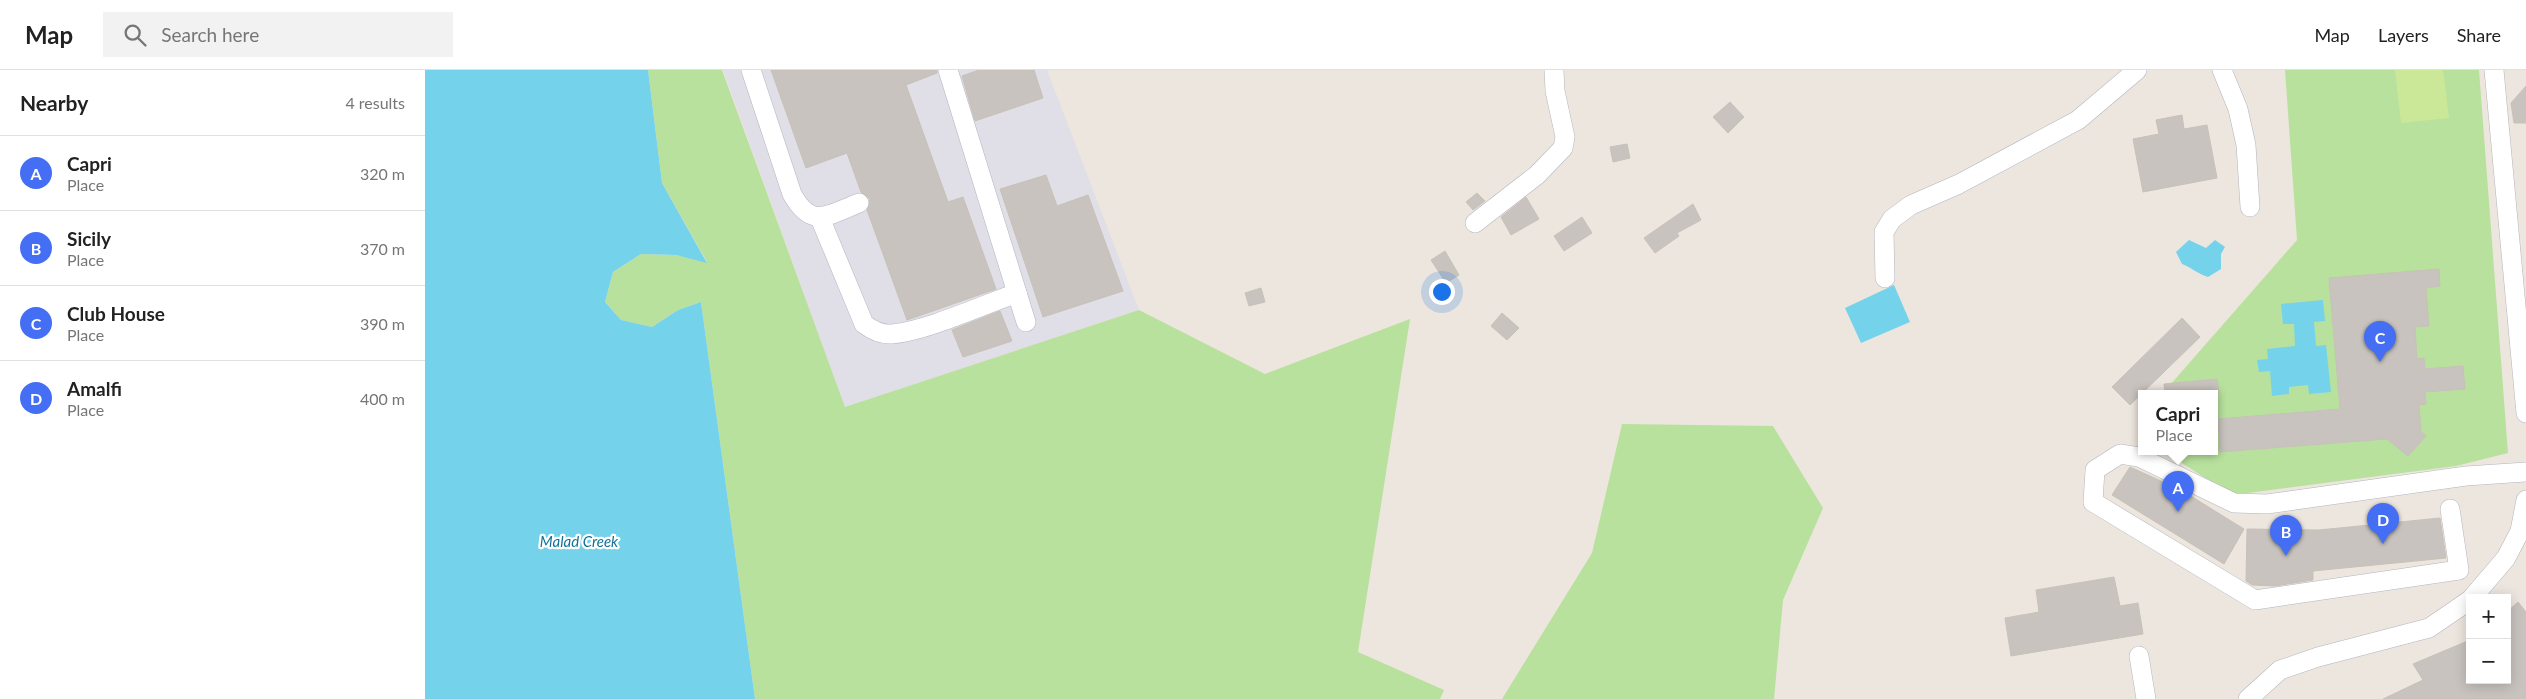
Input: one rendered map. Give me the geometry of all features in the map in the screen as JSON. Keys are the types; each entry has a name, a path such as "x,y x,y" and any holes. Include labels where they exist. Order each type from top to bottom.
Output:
{"street":[{"path":"751,70 792,194 801,209 808,215 819,218 859,203"},
{"path":"948,70 1026,322"},
{"path":"1475,223 1537,175 1563,148 1565,137 1555,91 1554,70"},
{"path":"1885,278 1884,232 1892,219 1911,206 1959,184 2077,120 2137,70"},
{"path":"2222,70 2238,109 2246,145 2250,207"},
{"path":"2495,70 2526,413"},
{"path":"819,218 864,324 874,332 891,334 923,326 1017,293"},
{"path":"2451,509 2459,570 2255,600 2093,502 2095,470 2120,454 2139,457 2234,504 2267,504 2466,476 2526,472"},
{"path":"2475,594 2506,558 2520,531 2526,500"},
{"path":"2248,699 2280,670 2318,657 2429,628 2466,602"},
{"path":"2139,656 2146,699"}],"shaded area":[{"path":"723,70 1047,70 1139,310 845,407"}],"green space":[{"path":"648,70 722,70 845,407 1139,310 1265,374 1410,319 1358,652 1444,690 1440,699 755,699 701,302 678,310 652,327 621,320 605,302 613,272 641,254 676,255 707,262 662,183"},
{"path":"2285,70 2479,70 2508,453 2456,466 2232,495 2169,455 2218,455 2218,390 2166,390 2297,240"},
{"path":"2395,70 2443,70 2449,118 2401,123"},
{"path":"1622,424 1773,426 1823,508 1783,600 1774,699 1502,699 1592,553"}],"water":[{"name":"Malad Creek","path":"425,70 648,70 662,183 707,263 676,255 641,254 613,272 605,302 621,320 652,327 678,310 701,302 755,699 425,699"},
{"path":"2189,240 2206,248 2215,240 2225,247 2221,254 2221,269 2208,277 2182,264 2176,252"},
{"path":"1894,285 1910,322 1861,343 1845,308"},
{"path":"2323,300 2325,321 2314,322 2316,346 2326,345 2331,392 2309,394 2308,385 2289,387 2289,394 2272,396 2270,371 2259,372 2257,360 2268,359 2267,349 2295,346 2294,324 2283,324 2281,304"}],"building":[{"path":"771,70 937,70 937,73 906,85 948,202 963,197 996,289 907,320 867,210 870,199 861,192 847,153 806,168"},
{"path":"979,70 1034,70 1043,98 975,121 962,76"},
{"path":"2526,86 2526,123 2514,123 2511,103"},
{"path":"1730,102 1744,117 1728,133 1713,117"},
{"path":"2182,115 2184,129 2207,125 2217,178 2143,192 2133,139 2159,134 2156,120"},
{"path":"1627,144 1630,158 1613,162 1610,147"},
{"path":"1046,175 1057,206 1088,195 1123,291 1043,317 1000,189"},
{"path":"1477,193 1485,201 1473,210 1466,202"},
{"path":"1526,197 1539,219 1511,235 1501,217"},
{"path":"1693,204 1701,220 1677,233 1679,236 1655,253 1644,238"},
{"path":"1582,217 1592,233 1564,251 1554,236"},
{"path":"1445,251 1459,275 1446,283 1431,260"},
{"path":"2439,269 2440,286 2426,288 2429,326 2415,327 2417,359 2424,358 2425,369 2463,366 2465,389 2425,392 2426,404 2419,405 2421,432 2426,436 2408,456 2387,439 2220,452 2218,419 2340,409 2329,278"},
{"path":"1261,288 1265,302 1249,306 1245,293"},
{"path":"1000,311 1012,341 963,357 952,330"},
{"path":"1502,313 1519,328 1507,340 1491,326"},
{"path":"2182,318 2200,337 2145,390 2138,390 2138,397 2130,405 2112,387"},
{"path":"2217,379 2219,393 2218,390 2165,390 2164,384"},
{"path":"2130,467 2181,490 2244,529 2224,564 2112,495"},
{"path":"2440,518 2446,558 2313,571 2313,580 2275,586 2252,585 2246,581 2247,529 2319,530"},
{"path":"2114,577 2120,606 2138,603 2143,634 2011,656 2005,618 2039,612 2036,590"},
{"path":"2518,602 2526,612 2526,699 2383,699 2423,680 2413,664 2466,642 2466,684 2511,684 2511,608"}],"place":[{"name":"Club House","path":"2380,362"},
{"name":"Capri","path":"2178,512"},
{"name":"Amalfi","path":"2383,544"},
{"name":"Sicily","path":"2286,556"}]}
